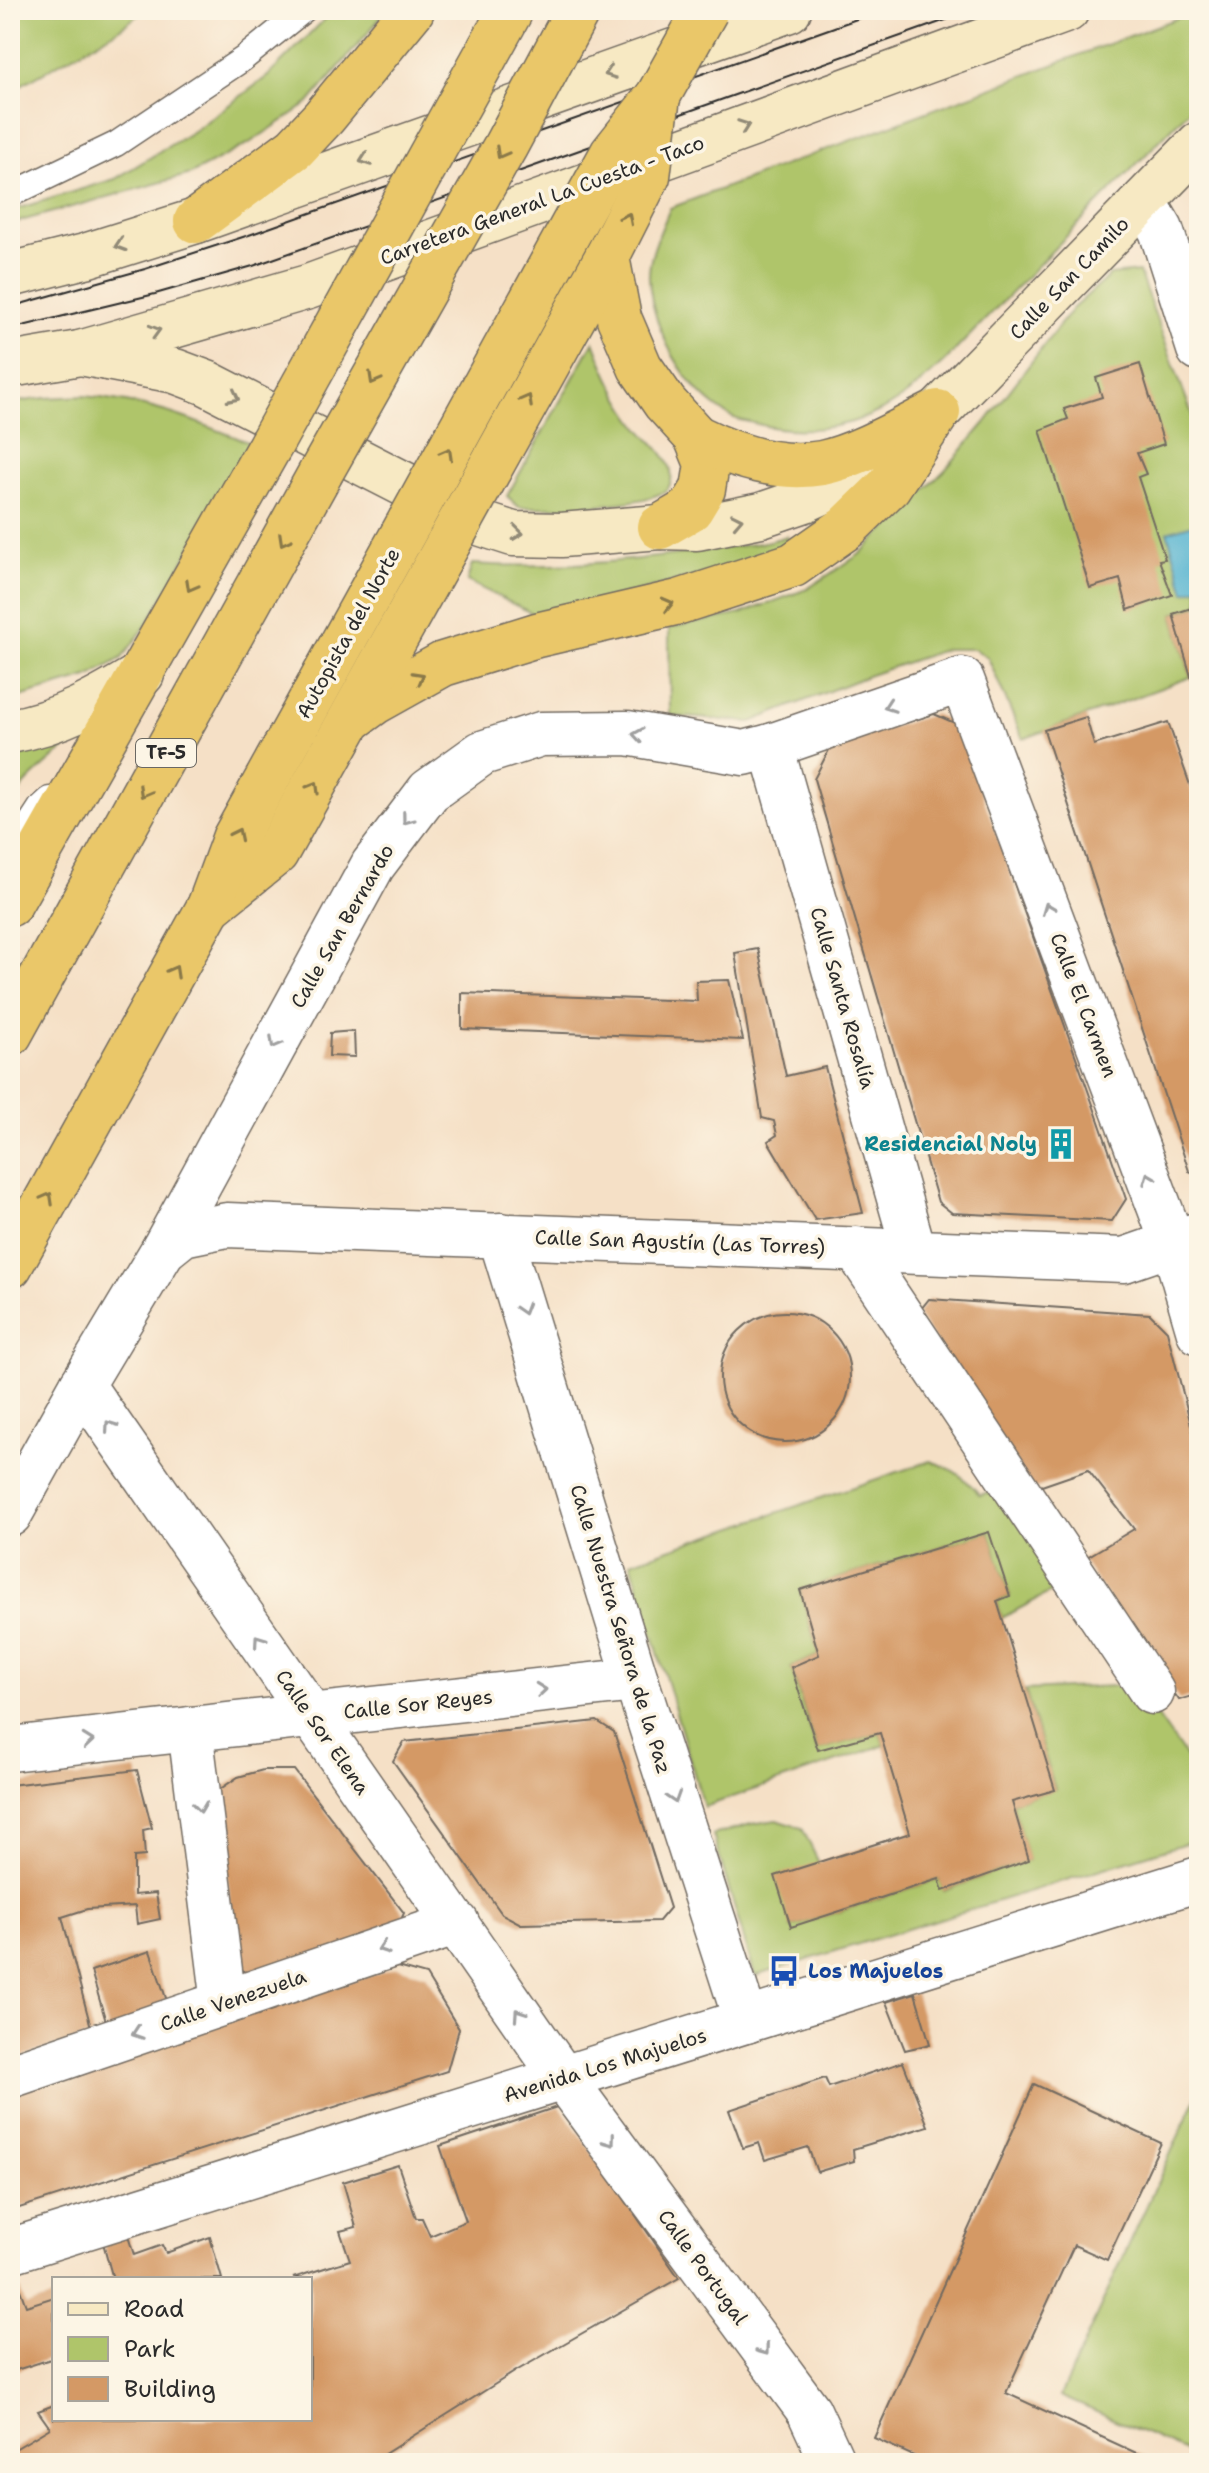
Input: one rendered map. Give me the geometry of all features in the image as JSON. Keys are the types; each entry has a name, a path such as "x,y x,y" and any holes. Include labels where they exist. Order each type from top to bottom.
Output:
{"highway":[{"path":"196,221 295,148 412,10"},
{"path":"10,904 271,444 511,10"},
{"name":"TF-5","path":"10,1034 506,145 578,10"},
{"name":"Autopista del Norte","path":"10,1266 209,907 234,839 612,154 658,96 706,10"},
{"path":"209,907 276,853 353,718 607,257 648,176 658,96"},
{"path":"607,257 619,318 640,367 665,403 696,437 707,464 703,489 691,509 660,527"},
{"path":"696,437 728,453 775,464 822,463 938,412"},
{"path":"353,718 375,702 443,664 537,635 679,602 793,565 846,528 889,486 938,412"}],"main road":[{"path":"10,275 85,256 196,221 789,10"},
{"name":"Carretera General La Cuesta - Taco","path":"10,365 80,353 308,287 1067,10"},
{"name":"Calle San Camilo","path":"80,353 175,371 207,383 482,524 513,534 561,535 660,527 697,528 761,515 805,500 868,471 938,412 1199,144"},
{"path":"10,731 58,719 142,674"}],"street":[{"path":"1144,201 1161,230 1199,349"},
{"name":"Calle San Bernardo","path":"10,1514 163,1250 373,865 429,791 482,753 541,734 627,733 744,753 962,680"},
{"name":"Calle El Carmen","path":"962,680 1186,1238 1199,1332"},
{"name":"Calle Santa Rosalía","path":"771,746 914,1251"},
{"name":"Calle San Agustín (Las Torres)","path":"163,1250 183,1234 227,1225 1124,1260 1186,1238"},
{"name":"Calle Nuestra Señora de la Paz","path":"500,1235 636,1680 746,2021"},
{"path":"856,1249 1152,1692"},
{"name":"Calle Sor Elena","path":"82,1385 563,2078"},
{"name":"Calle Sor Reyes","path":"10,1749 636,1680"},
{"path":"190,1729 224,2003"},
{"name":"Avenida Los Majuelos","path":"10,2251 1199,1879"},
{"name":"Calle Venezuela","path":"10,2076 457,1923"},
{"name":"Calle Portugal","path":"563,2078 809,2411 833,2463"}],"lane":[{"path":"10,195 116,144 243,59 304,10"},
{"path":"10,854 40,808 90,762"}],"green space":[{"path":"10,10 146,10 116,31 10,91"},
{"path":"334,10 387,10 309,103 248,144 191,174 10,224 10,211 115,179 195,130 268,76"},
{"path":"1199,10 1199,100 942,364 899,400 853,422 820,428 786,429 732,417 714,405 685,375 664,337 651,298 649,278 653,251 670,208"},
{"path":"1139,272 1199,433 1199,605 1173,614 1191,677 1023,739 988,658 974,649 946,649 867,676 751,722 670,716 669,628 740,614 807,589 860,554 945,470 1072,309 1110,275"},
{"path":"594,341 623,404 667,461 671,473 669,485 655,496 639,500 572,507 519,507 507,496"},
{"path":"84,396 149,407 250,443 148,623 122,658 88,677 10,700 10,403"},
{"path":"787,536 790,544 751,562 539,617 467,581 472,564 531,566 620,561 748,545"},
{"path":"77,737 33,777 10,804 10,758"},
{"path":"930,1461 958,1474 980,1495 995,1490 1064,1585 1002,1618 997,1601 1010,1596 989,1532 800,1590 819,1655 791,1667 817,1750 880,1733 884,1745 704,1807 631,1562"},
{"path":"1136,1685 1199,1776 1199,1839 755,1976 713,1835 777,1820 802,1828 819,1863 791,1927 939,1879 944,1891 1028,1860 1012,1802 1055,1789 1025,1690"},
{"path":"1199,2091 1199,2457 1060,2396"}],"water":[{"path":"1199,522 1199,588 1185,592 1167,532"}],"building":[{"path":"1140,364 1164,444 1137,453 1146,474 1138,477 1165,559 1159,560 1172,595 1128,610 1120,579 1090,588 1040,430 1068,419 1064,409 1102,397 1096,378"},
{"path":"1199,608 1198,701 1173,614"},
{"path":"934,714 957,724 1096,1113 1126,1199 1112,1221 952,1213 938,1202 814,779 831,746"},
{"path":"1086,717 1094,745 1168,722 1199,811 1199,1175 1189,1171 1044,730"},
{"path":"758,949 786,1076 825,1067 863,1213 815,1220 768,1141 777,1135 774,1121 762,1118 735,953"},
{"path":"729,980 743,1040 462,1029 462,993 697,1001 696,981"},
{"path":"354,1031 355,1057 329,1056 330,1033"},
{"path":"929,1299 1150,1314 1167,1331 1199,1456 1199,1694 1179,1700 1082,1560 1134,1529 1088,1470 1033,1489 917,1314"},
{"path":"785,1312 810,1317 831,1331 845,1352 850,1377 845,1402 831,1423 810,1437 785,1442 760,1437 739,1423 725,1402 720,1377 725,1352 739,1331 760,1317"},
{"path":"989,1532 1010,1596 997,1601 1055,1790 1012,1802 1029,1860 943,1891 939,1879 791,1927 775,1876 910,1833 880,1733 818,1750 791,1667 819,1655 800,1590"},
{"path":"597,1721 614,1732 670,1908 659,1921 521,1924 502,1914 393,1761 404,1742"},
{"path":"137,1770 152,1828 143,1830 145,1856 134,1857 134,1895 156,1893 160,1919 137,1924 135,1906 87,1909 62,1917 93,2035 10,2060 10,1785"},
{"path":"263,1770 294,1770 404,1913 396,1931 253,1982 239,1966 216,1792 238,1777"},
{"path":"150,1951 170,2010 110,2035 91,1971"},
{"path":"397,1967 426,1975 459,2029 447,2071 10,2211 10,2091"},
{"path":"915,1993 930,2044 905,2050 886,2002"},
{"path":"903,2062 928,2126 853,2149 854,2161 817,2172 808,2147 765,2160 759,2143 743,2148 729,2110 825,2078 829,2087"},
{"path":"1034,2084 1161,2143 1107,2260 1074,2245 1006,2393 1158,2463 929,2463 874,2438"},
{"path":"560,2106 679,2278 516,2371 370,2463 10,2463 10,2452 50,2428 38,2411 52,2406 52,2421 312,2421 312,2277 296,2277 350,2260 340,2231 356,2227 343,2182 398,2165 416,2218 422,2218 430,2236 466,2221 440,2146"},
{"path":"127,2233 134,2255 162,2245 166,2253 210,2237 221,2277 112,2277 102,2239"},
{"path":"19,2287 26,2306 52,2298 52,2359 10,2372 10,2291"}],"tram line":[{"path":"10,307 145,269 249,235 882,10"},
{"path":"10,329 155,294 253,266 974,10"}],"place":[{"name":"Residencial Noly","path":"1061,1144"},
{"name":"Los Majuelos","path":"784,1971"}]}
